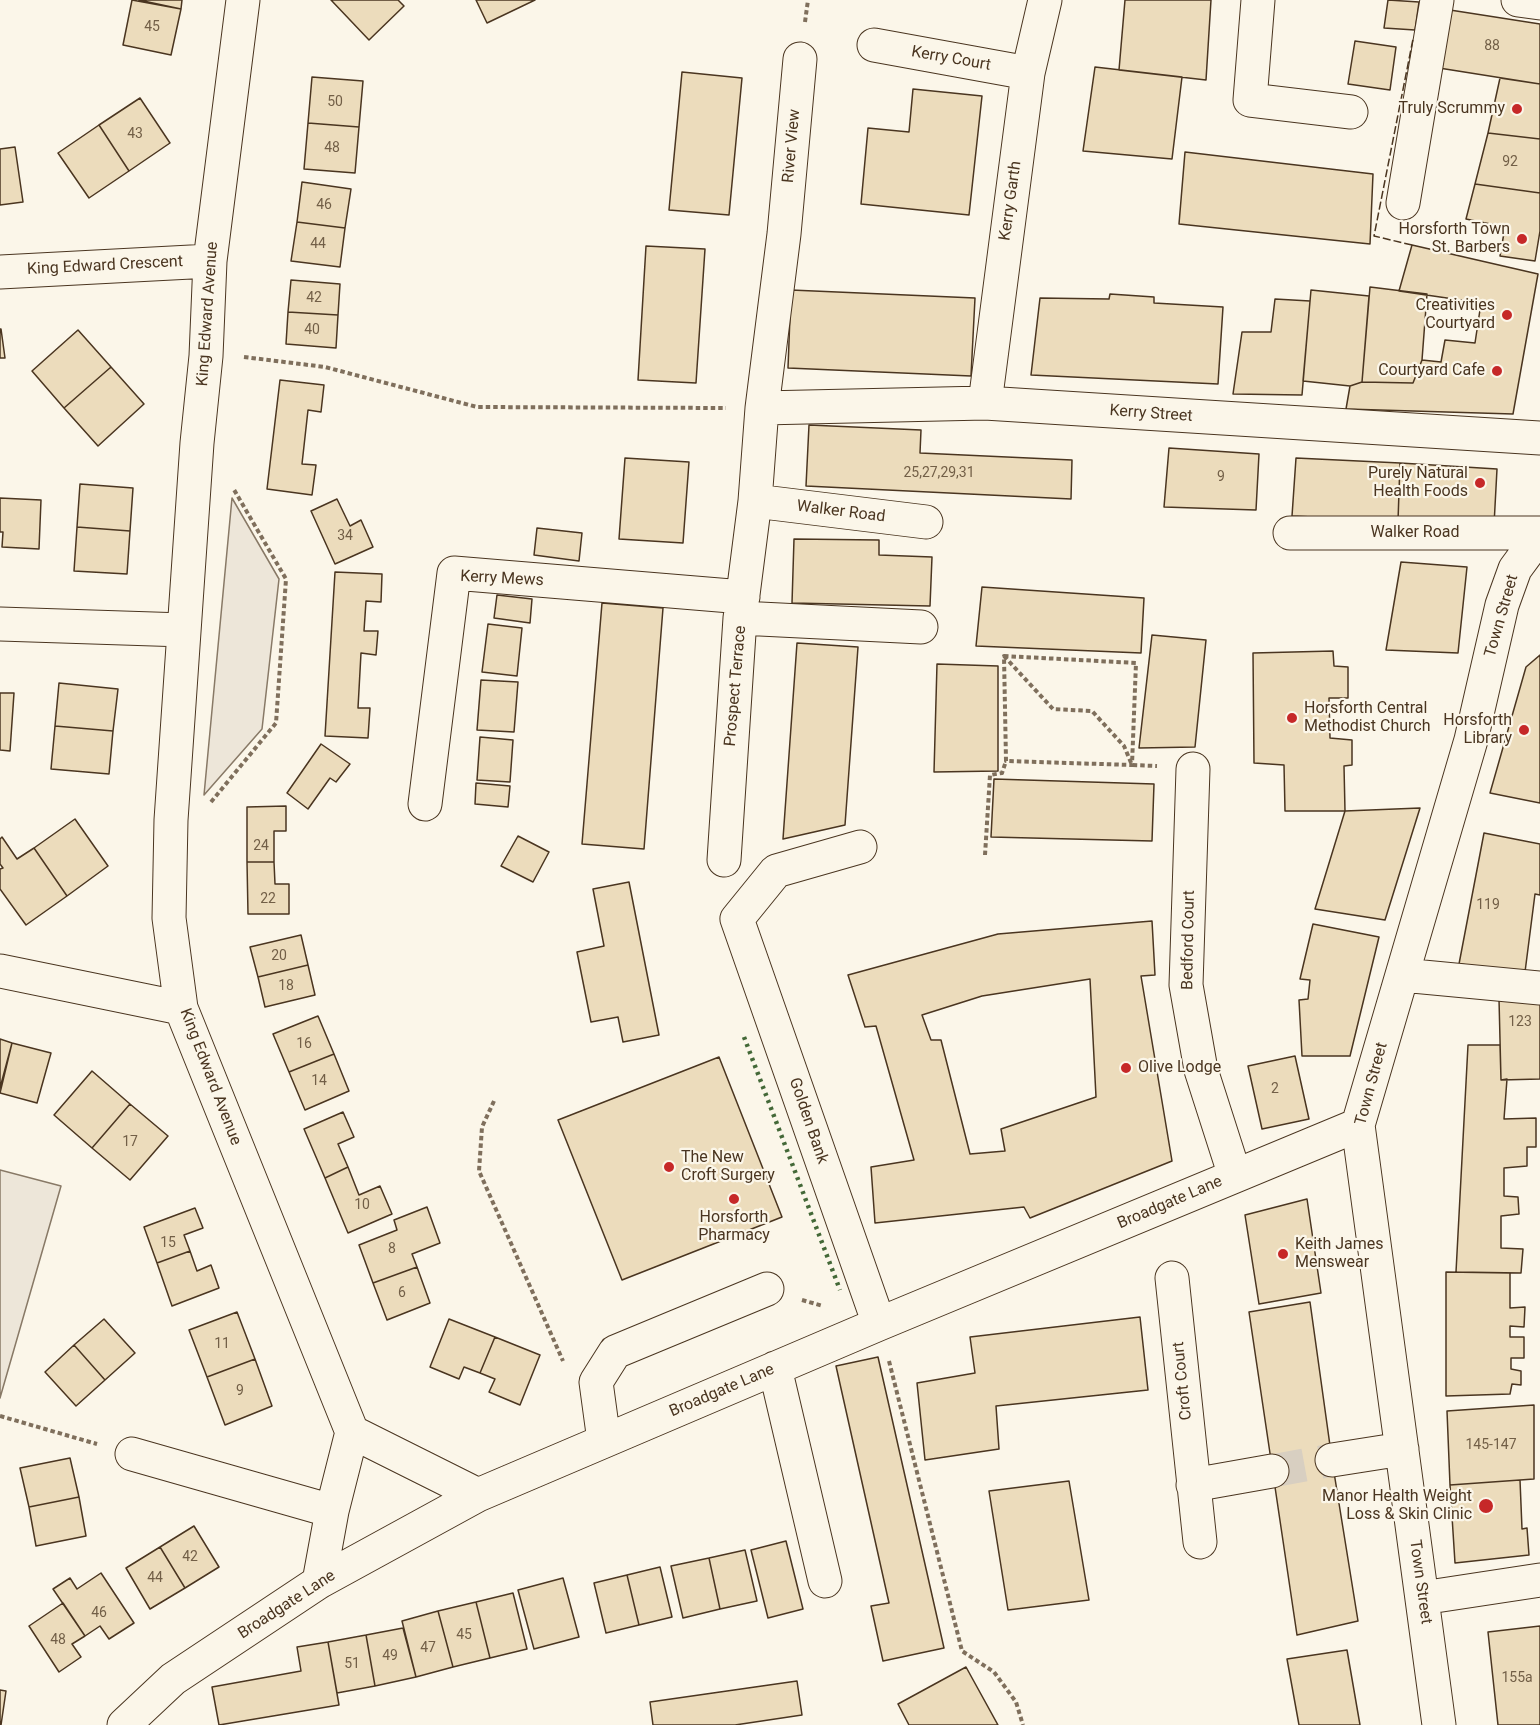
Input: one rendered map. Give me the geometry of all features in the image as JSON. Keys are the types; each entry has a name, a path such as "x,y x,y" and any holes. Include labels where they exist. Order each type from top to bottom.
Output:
{"street":[{"name":"King Edward Avenue","path":"243,0 210,261 206,356 197,443 171,820 169,918 181,1008 352,1432"},
{"name":"Kerry Garth","path":"985,403 1028,73 1045,0"},
{"path":"1258,0 1250,100 1351,112"},
{"path":"1403,203 1437,0"},
{"path":"1518,0 1540,3"},
{"name":"Kerry Court","path":"874,45 1028,73"},
{"name":"River View","path":"762,408 784,234 800,59"},
{"name":"King Edward Crescent","path":"0,272 210,261"},
{"name":"Kerry Street","path":"762,408 985,403 1540,438"},
{"path":"741,608 755,501 762,408"},
{"name":"Walker Road","path":"755,501 926,522"},
{"name":"Walker Road","path":"1290,533 1540,535"},
{"name":"Town Street","path":"1439,1725 1358,1125 1471,740 1502,605 1515,569 1540,535"},
{"name":"Kerry Mews","path":"425,804 454,573 741,608"},
{"name":"Prospect Terrace","path":"724,860 741,608 921,627"},
{"path":"0,624 184,630"},
{"name":"Bedford Court","path":"1193,769 1186,985 1201,1070 1235,1176"},
{"name":"Golden Bank","path":"860,847 776,871 737,919 879,1324"},
{"path":"0,971 181,1008"},
{"path":"1402,975 1540,988"},
{"name":"Broadgate Lane","path":"124,1725 173,1678 319,1582 478,1495 879,1324 1358,1125"},
{"name":"Croft Court","path":"1172,1278 1200,1542"},
{"path":"604,1441 596,1382 615,1353 768,1289"},
{"path":"775,1368 825,1581"},
{"path":"319,1582 332,1511 352,1432 478,1495"},
{"path":"1332,1460 1402,1449"},
{"path":"132,1454 332,1511"},
{"path":"1193,1485 1272,1472"},
{"path":"1422,1598 1540,1580"}],"path":[{"path":"248,357 325,368 477,407 762,408"},
{"path":"171,820 208,806 276,723 286,579 232,486 197,443"},
{"path":"985,855 990,775 1002,773 1006,761 1004,656"},
{"path":"1004,656 1053,709 1092,711 1124,746 1132,765"},
{"path":"1004,656 1136,663 1132,765"},
{"path":"1006,761 1193,769"},
{"path":"494,1101 482,1127 479,1171 564,1363 596,1382"},
{"path":"879,1324 962,1651 994,1672 1016,1702 1023,1725"},
{"path":"0,1416 132,1454"}],"shaded area":[{"path":"232,498 279,579 262,729 204,795"},
{"path":"0,1170 61,1186 0,1398"}],"building":[{"path":"132,0 181,9 171,55 123,45"},
{"path":"139,0 182,0 181,9"},
{"path":"331,0 398,0 404,6 369,40"},
{"path":"476,0 535,0 487,23"},
{"path":"1125,0 1211,0 1206,80 1119,70"},
{"path":"1388,0 1419,2 1415,30 1384,28"},
{"path":"1450,10 1540,24 1540,84 1439,68"},
{"path":"1355,41 1396,47 1390,90 1348,84"},
{"path":"1095,67 1182,77 1172,159 1083,151"},
{"path":"682,72 742,78 729,215 669,210"},
{"path":"312,77 363,81 359,127 308,123"},
{"name":"Truly Scrummy","path":"1500,78 1540,84 1540,139 1488,133"},
{"path":"913,89 982,96 969,215 861,204 868,128 909,132"},
{"path":"140,98 170,143 129,171 99,125"},
{"path":"308,123 359,127 355,173 304,169"},
{"path":"99,125 129,171 89,198 58,153"},
{"path":"1488,133 1540,139 1540,193 1475,184"},
{"path":"15,147 23,202 0,205 0,149"},
{"path":"1185,152 1373,174 1370,244 1179,224"},
{"path":"302,182 351,189 345,228 297,222"},
{"path":"1475,184 1540,193 1540,231 1535,261 1500,256 1505,227 1466,219"},
{"path":"297,222 345,228 340,267 291,261"},
{"path":"1412,245 1538,274 1513,414 1346,409 1350,386 1362,382 1413,383 1422,360 1441,362 1445,340 1475,343 1481,303 1399,291"},
{"path":"646,246 705,249 696,383 638,380"},
{"path":"291,280 340,284 338,315 288,312"},
{"path":"1370,287 1427,294 1422,360 1413,383 1362,382"},
{"path":"791,290 975,298 971,376 788,368"},
{"path":"1311,290 1369,296 1362,382 1350,386 1303,381"},
{"path":"1110,294 1154,297 1154,303 1223,307 1218,384 1031,375 1040,298 1109,299"},
{"path":"1275,299 1310,301 1302,395 1233,394 1242,332 1271,332"},
{"path":"288,312 338,315 336,348 286,344"},
{"path":"1,329 5,358 0,358"},
{"path":"78,330 111,367 64,408 32,371"},
{"path":"111,367 144,404 98,446 64,408"},
{"path":"280,380 324,385 321,412 308,410 302,464 316,465 312,495 267,489"},
{"path":"809,425 921,430 920,453 1072,460 1071,499 806,486"},
{"path":"1169,448 1259,454 1256,510 1164,507"},
{"path":"625,458 689,462 683,543 619,539"},
{"path":"1296,458 1400,463 1398,521 1292,516"},
{"path":"1400,463 1497,469 1494,525 1398,521"},
{"path":"80,484 133,488 130,531 77,527"},
{"path":"0,498 41,500 39,549 2,547"},
{"path":"337,499 350,526 361,520 373,547 335,564 311,511"},
{"path":"77,527 130,531 127,574 74,571"},
{"path":"537,528 582,533 579,561 534,555"},
{"path":"794,539 879,540 879,555 932,557 930,606 792,603"},
{"path":"1401,562 1467,567 1458,653 1386,650"},
{"path":"335,572 382,574 381,602 366,601 364,631 378,631 376,655 361,653 358,708 370,708 368,738 325,736"},
{"path":"982,587 1144,598 1141,653 976,646"},
{"path":"497,595 532,599 530,623 494,618"},
{"path":"602,603 663,608 644,849 582,844"},
{"path":"488,624 522,628 517,676 482,672"},
{"path":"1152,635 1206,640 1195,747 1139,748"},
{"path":"797,643 858,647 845,825 783,839"},
{"name":"Horsforth Central Methodist Church","path":"1333,651 1334,666 1348,667 1348,698 1329,698 1330,738 1352,740 1352,765 1344,766 1345,811 1285,811 1284,765 1254,763 1253,653"},
{"name":"Horsforth Library","path":"1540,655 1540,803 1490,793 1526,667"},
{"path":"937,664 998,666 998,771 934,772"},
{"path":"481,680 518,682 514,732 477,730"},
{"path":"59,683 118,689 113,731 55,726"},
{"path":"0,693 14,693 10,751 0,750"},
{"path":"55,726 113,731 109,774 51,769"},
{"path":"480,737 513,740 510,782 477,780"},
{"path":"321,744 350,764 336,782 330,778 308,809 287,793"},
{"path":"994,779 1154,784 1152,841 991,837"},
{"path":"476,783 510,786 508,807 475,804"},
{"path":"286,806 286,831 274,831 274,862 247,862 247,807"},
{"path":"1420,808 1385,920 1315,909 1345,811"},
{"path":"75,819 108,866 67,896 34,848"},
{"path":"1484,833 1540,844 1540,895 1535,894 1525,972 1459,964"},
{"path":"518,836 549,852 533,882 501,866"},
{"path":"2,837 17,859 34,848 67,896 26,925 0,889 0,869 3,868 0,864 0,839"},
{"path":"247,862 274,862 275,884 289,884 289,914 248,914"},
{"path":"629,882 659,1035 623,1042 618,1017 591,1022 577,952 604,946 593,889"},
{"name":"Olive Lodge","path":"1152,921 1155,975 1141,976 1172,1161 1030,1218 1024,1207 875,1223 871,1167 914,1160 876,1026 865,1027 848,975 998,934","holes":["1090,979 1096,1097 1001,1129 1005,1151 970,1154 941,1040 931,1040 922,1015 982,996"]},
{"path":"1313,924 1379,937 1350,1056 1302,1056 1299,1000 1308,999 1310,980 1300,979"},
{"path":"301,935 308,965 258,977 250,947"},
{"path":"308,965 315,995 265,1007 258,977"},
{"path":"1540,998 1540,1079 1501,1080 1499,999"},
{"path":"318,1016 334,1054 289,1072 273,1034"},
{"path":"0,1039 12,1043 0,1088"},
{"path":"12,1043 51,1053 37,1103 0,1093"},
{"path":"1468,1045 1500,1045 1501,1080 1507,1079 1504,1119 1536,1118 1536,1147 1527,1147 1527,1166 1504,1168 1504,1196 1518,1197 1519,1214 1501,1216 1501,1248 1523,1249 1521,1273 1456,1272"},
{"path":"334,1054 349,1091 305,1110 289,1072"},
{"path":"1295,1056 1309,1119 1262,1129 1248,1066"},
{"name":"The New Croft Surgery","path":"719,1057 782,1217 622,1280 558,1120"},
{"path":"92,1071 130,1104 92,1148 54,1115"},
{"path":"130,1104 168,1136 130,1180 92,1148"},
{"path":"343,1112 354,1137 338,1144 348,1167 325,1178 304,1129"},
{"path":"348,1167 359,1195 380,1186 392,1214 348,1233 325,1178"},
{"name":"Keith James Menswear","path":"1307,1199 1321,1293 1259,1304 1245,1215"},
{"path":"427,1207 440,1243 412,1254 417,1267 373,1283 359,1245 397,1230 394,1220"},
{"path":"195,1208 203,1228 184,1235 190,1251 157,1263 144,1227"},
{"path":"190,1251 197,1271 211,1265 219,1288 172,1306 157,1263"},
{"path":"417,1267 430,1303 387,1320 373,1283"},
{"path":"1446,1272 1510,1273 1510,1308 1525,1307 1524,1327 1510,1326 1510,1337 1524,1337 1524,1358 1511,1358 1511,1369 1521,1371 1521,1385 1512,1384 1510,1394 1446,1396"},
{"path":"1310,1302 1358,1621 1297,1635 1249,1312"},
{"path":"237,1312 255,1359 207,1377 189,1330"},
{"path":"1140,1317 1148,1390 996,1406 999,1449 925,1460 917,1383 975,1373 970,1337"},
{"path":"104,1319 135,1353 105,1380 74,1345"},
{"path":"449,1319 495,1337 480,1373 464,1367 459,1379 430,1367"},
{"path":"495,1337 540,1355 520,1405 489,1392 495,1379 480,1373"},
{"path":"74,1345 105,1380 76,1406 45,1372"},
{"path":"878,1357 944,1648 883,1661 871,1606 889,1603 836,1366"},
{"path":"255,1359 272,1406 225,1425 207,1377"},
{"path":"1534,1405 1534,1479 1450,1485 1447,1411"},
{"path":"70,1458 79,1497 29,1507 20,1468"},
{"name":"Manor Health Weight Loss & Skin Clinic","path":"1520,1480 1522,1529 1527,1528 1529,1555 1455,1563 1450,1485"},
{"path":"1069,1481 1089,1600 1008,1610 989,1491"},
{"path":"79,1497 86,1536 36,1546 29,1507"},
{"path":"194,1526 219,1567 185,1588 160,1547"},
{"path":"786,1541 803,1609 768,1618 751,1550"},
{"path":"160,1547 185,1588 150,1609 126,1568"},
{"path":"745,1550 757,1601 720,1609 709,1558"},
{"path":"709,1558 720,1609 683,1618 671,1566"},
{"path":"660,1567 672,1617 639,1625 627,1575"},
{"path":"101,1573 134,1623 109,1639 100,1626 85,1636 53,1589 70,1578 77,1589"},
{"path":"627,1575 639,1625 606,1633 594,1583"},
{"path":"563,1578 579,1637 534,1649 518,1590"},
{"path":"513,1593 527,1649 490,1658 476,1602"},
{"path":"476,1602 490,1658 453,1667 438,1611"},
{"path":"63,1603 85,1636 72,1644 81,1657 59,1672 29,1626"},
{"path":"438,1611 453,1667 416,1677 402,1621"},
{"path":"1540,1626 1540,1725 1498,1725 1488,1632"},
{"path":"403,1628 416,1677 375,1686 366,1635"},
{"path":"366,1635 375,1686 337,1693 328,1642"},
{"path":"328,1642 339,1705 219,1725 212,1687 301,1671 297,1647"},
{"path":"1347,1650 1360,1725 1299,1725 1287,1659"},
{"path":"966,1667 998,1725 909,1725 898,1704"},
{"path":"797,1681 802,1715 735,1725 653,1725 650,1702"},
{"path":"0,1690 6,1691 1,1725 0,1725"}],"tunnel":[{"path":"1272,1471 1332,1460"}],"hedge":[{"path":"744,1037 840,1290"}],"fence":[{"path":"1412,245 1374,236 1413,39"}],"place":[{"name":"Truly Scrummy","path":"1517,109"},
{"name":"Horsforth Town St. Barbers","path":"1522,239"},
{"name":"Creativities Courtyard","path":"1507,315"},
{"name":"Courtyard Cafe","path":"1497,371"},
{"name":"Purely Natural Health Foods","path":"1480,483"},
{"name":"Horsforth Central Methodist Church","path":"1292,718"},
{"name":"Horsforth Library","path":"1524,730"},
{"name":"Olive Lodge","path":"1126,1068"},
{"name":"The New Croft Surgery","path":"669,1167"},
{"name":"Horsforth Pharmacy","path":"734,1199"},
{"name":"Keith James Menswear","path":"1283,1254"},
{"name":"Manor Health Weight Loss & Skin Clinic","path":"1486,1506"}]}
